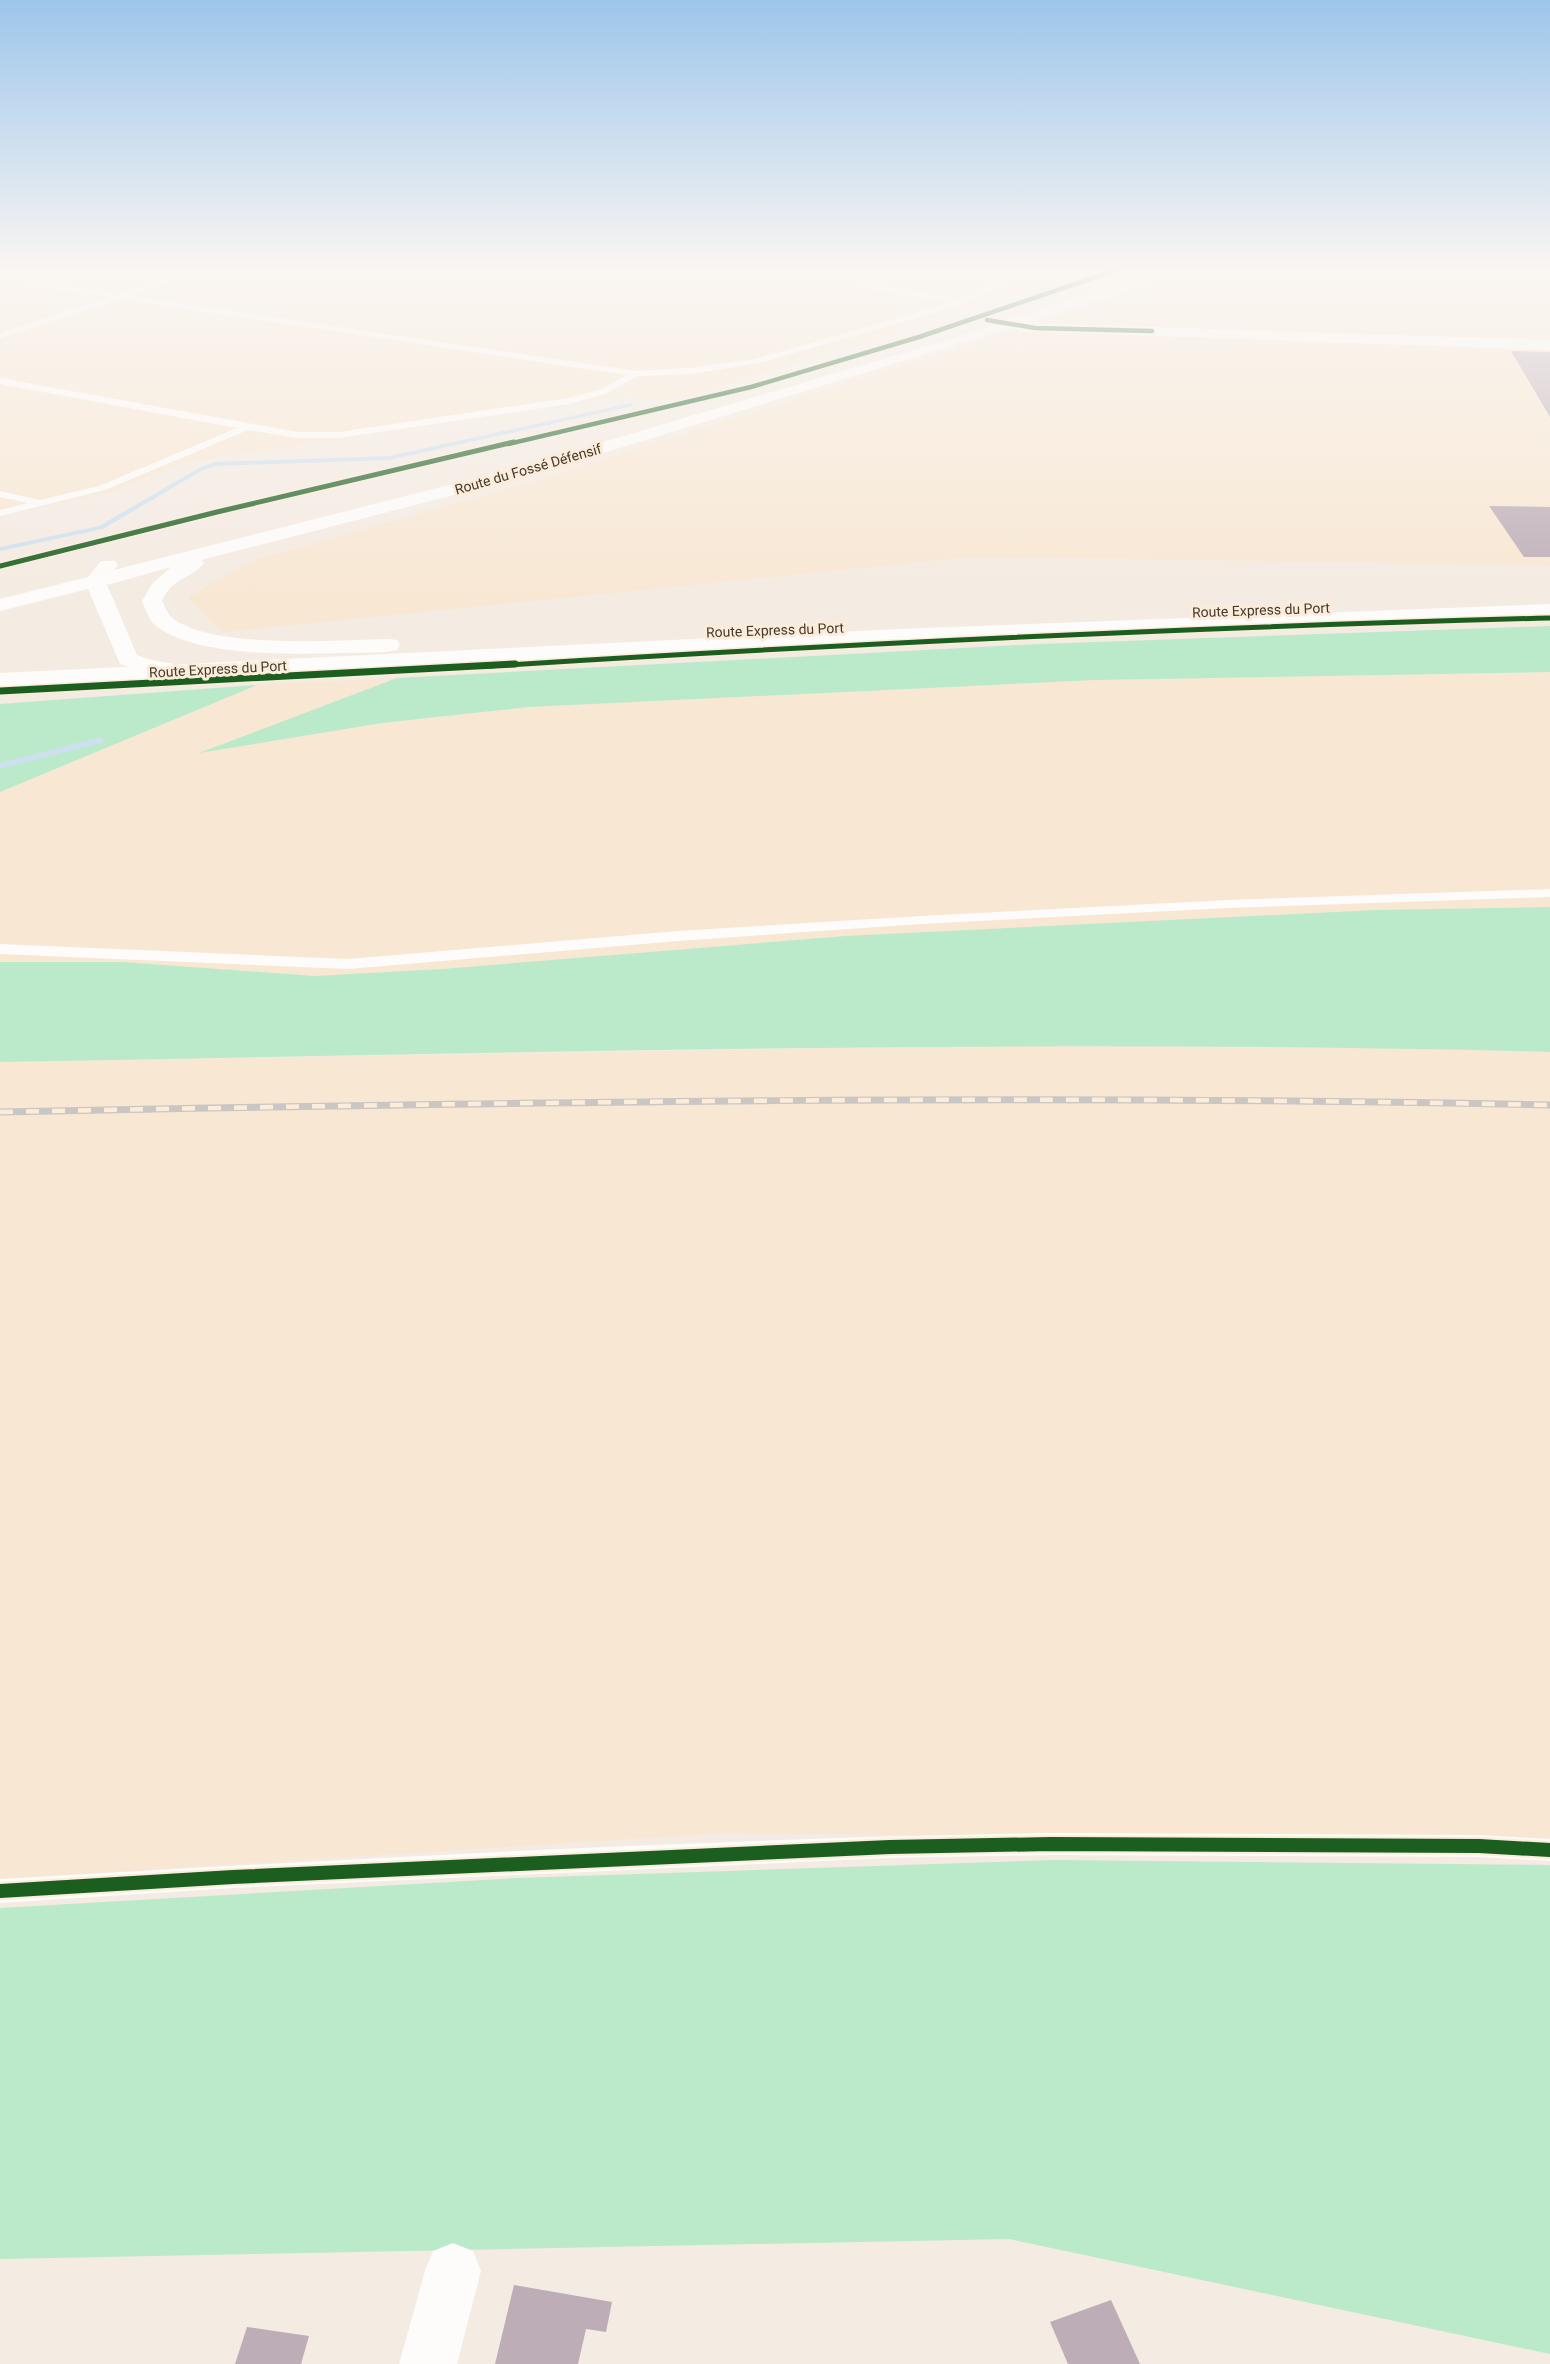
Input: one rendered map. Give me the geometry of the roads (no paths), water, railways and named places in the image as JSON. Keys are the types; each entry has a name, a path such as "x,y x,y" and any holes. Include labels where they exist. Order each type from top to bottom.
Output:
{"street":[{"name":"Route du Fossé Défensif","path":"233,528 740,401 812,379"},
{"name":"Route du Fossé Défensif","path":"0,605 94,572 286,532 522,472 834,379"},
{"path":"280,648 232,644 196,637 163,622 155,611 152,601 161,585 186,567 211,556 286,532"},
{"path":"164,545 109,565 100,572 94,572 98,588 126,656 139,665 179,671"},
{"name":"Route du Fossé Défensif","path":"94,572 123,555"},
{"name":"Route Express du Port","path":"0,660 1336,606 1550,600"},
{"name":"Route Express du Port","path":"0,680 490,657 898,634 1550,610"},
{"path":"428,2364 453,2271"}],"lane":[{"path":"0,381 247,427 308,436 349,434 570,401 602,392 626,379"},
{"path":"0,513 102,488 247,427"},
{"path":"0,494 41,502"},
{"path":"0,949 348,964 652,938 921,920 1228,904 1550,893"},
{"path":"0,1891 292,1874 890,1847 1075,1844 1479,1846 1550,1850"}],"waterway":[{"path":"0,549 101,528 201,469 215,464 389,458 631,405"},
{"path":"0,766 101,740"}],"railway":[{"path":"0,1112 581,1102 969,1100 1550,1105"}]}
